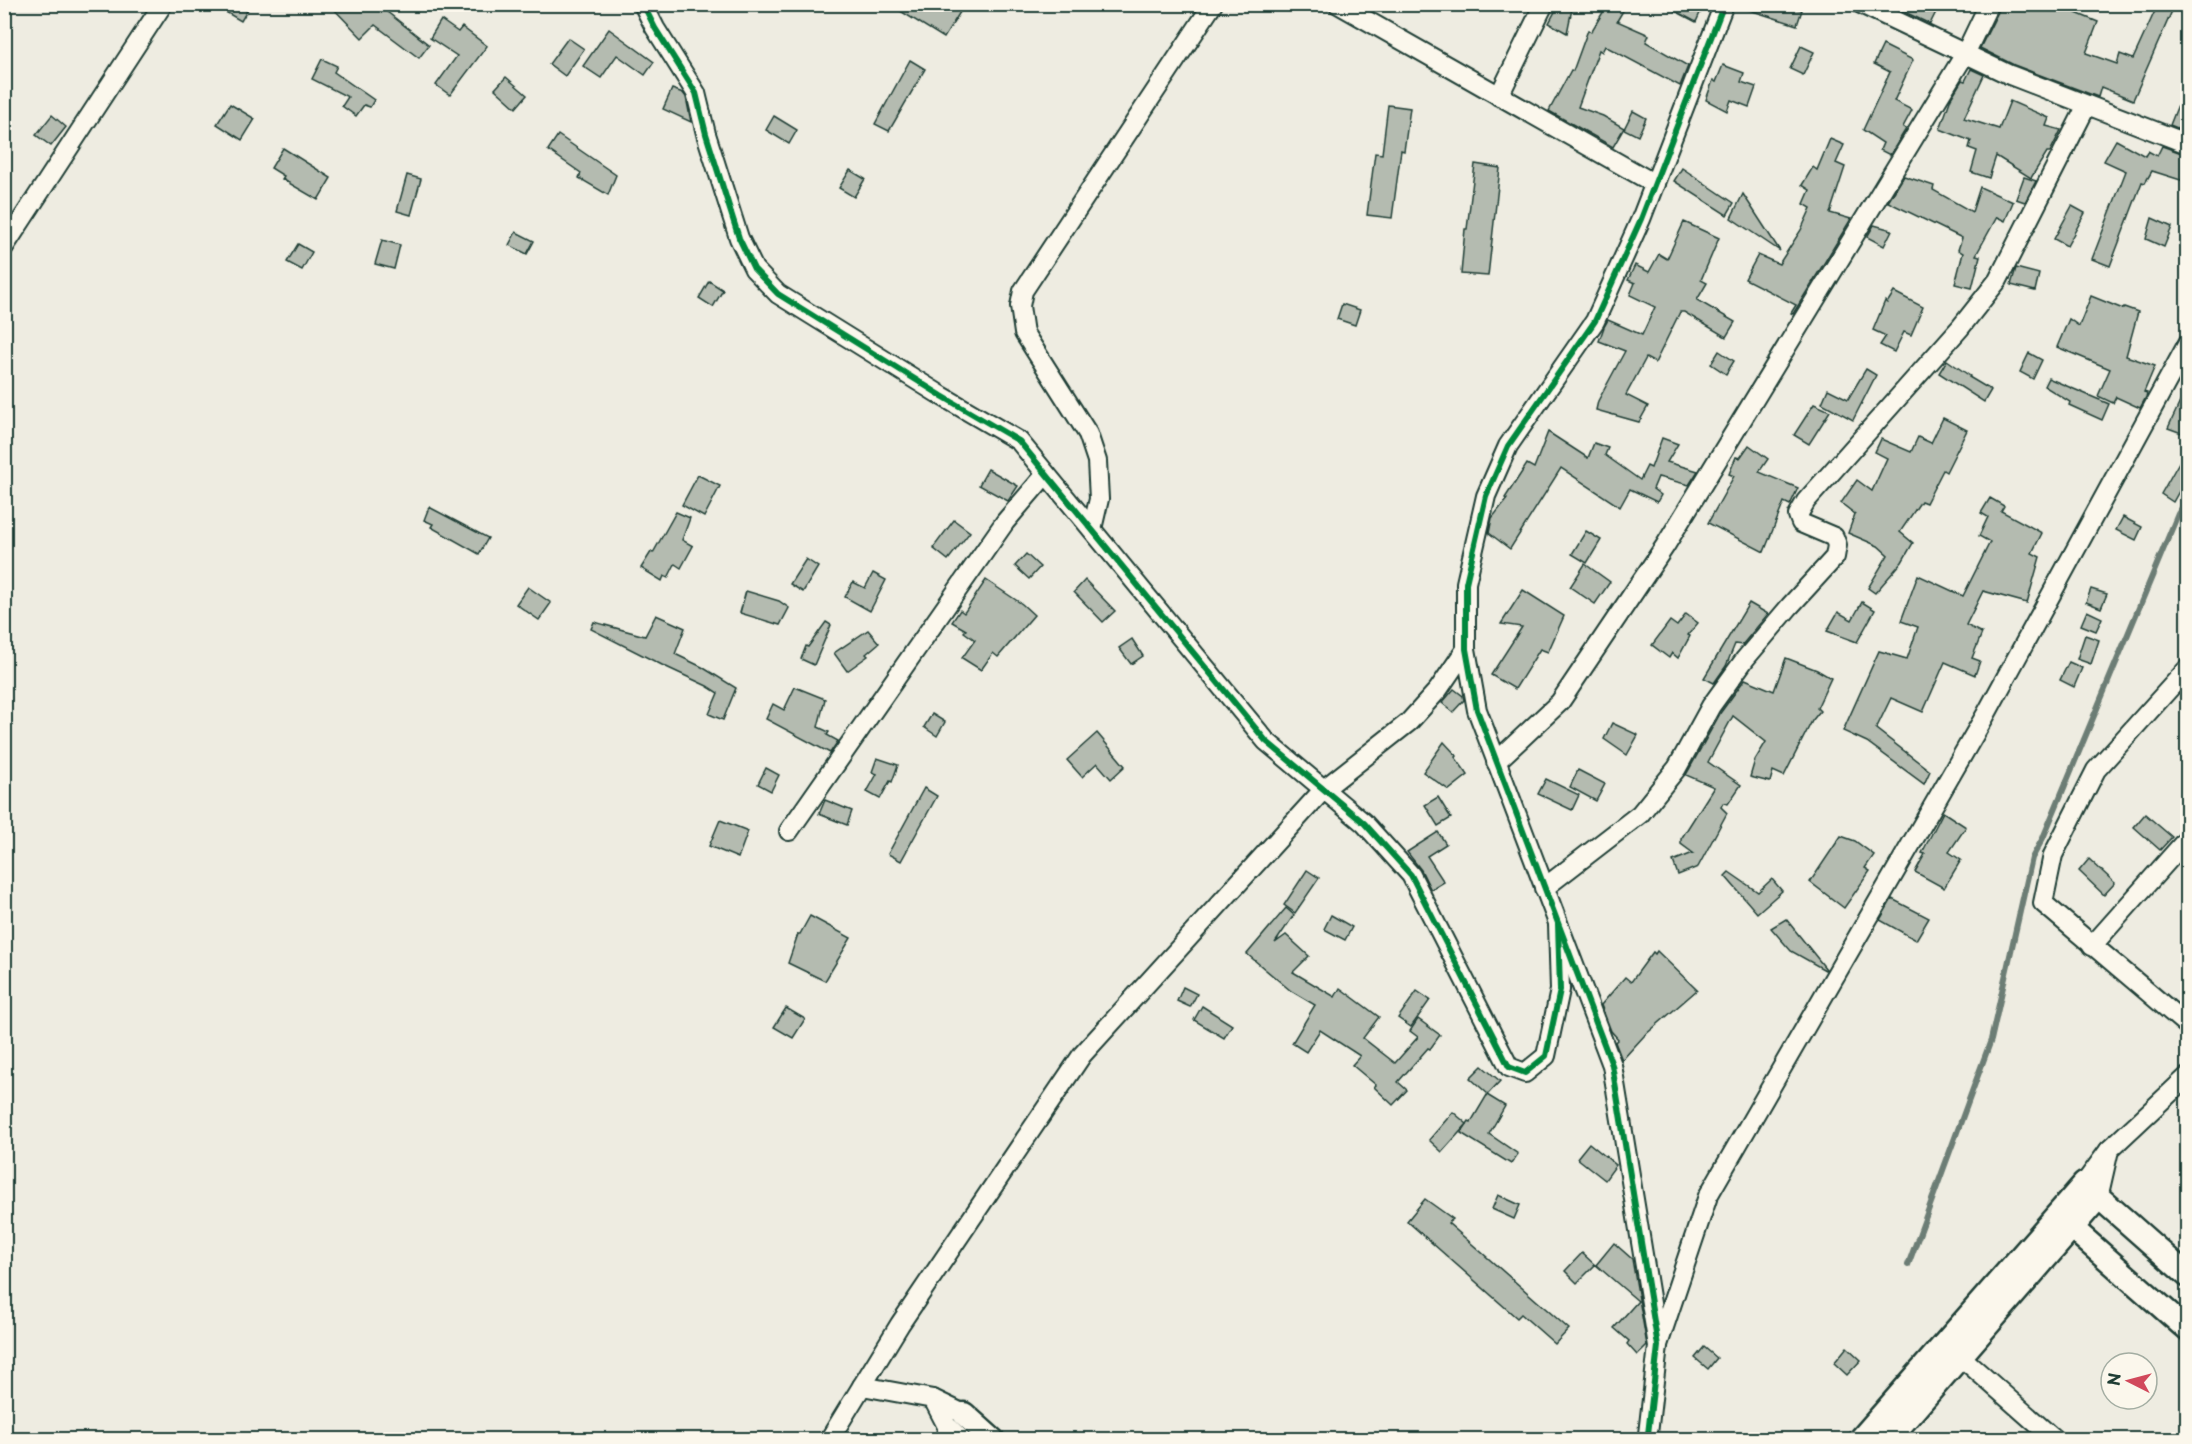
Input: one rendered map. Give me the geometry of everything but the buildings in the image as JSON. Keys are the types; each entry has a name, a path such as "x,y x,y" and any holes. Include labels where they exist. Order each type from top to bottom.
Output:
{"street":[{"path":"4,247 163,4"},
{"path":"643,4 655,28 696,93 706,134 739,238 754,269 778,294 1018,441 1266,741 1364,823 1411,875 1509,1067 1525,1073 1546,1056 1560,990 1558,924"},
{"path":"1092,529 1099,499 1097,461 1088,434 1024,333 1020,306 1023,291 1213,4"},
{"path":"1338,4 1655,184"},
{"path":"1499,96 1544,4"},
{"path":"1658,1346 1612,1065 1477,710 1466,650 1466,583 1486,496 1508,446 1595,321 1641,219 1724,4"},
{"path":"1861,4 2010,75 2187,144"},
{"path":"1496,762 1560,702 1665,546 1965,54 1989,4"},
{"path":"1544,888 1640,814 1677,768 1711,706 1745,659 1835,557 1837,546 1834,537 1801,523 1798,515 1806,501 1960,328 1998,280 2087,105"},
{"path":"1648,1434 1658,1346 1708,1196 1985,716 2187,343"},
{"path":"789,831 1005,522 1046,474"},
{"path":"829,1440 900,1324 1082,1055 1324,789 1409,722 1438,690 1466,650"},
{"path":"2187,668 2096,770 2053,855 2043,903 2187,1026"},
{"path":"2092,946 2187,838"},
{"path":"1860,1440 1953,1349 2091,1191 2109,1150 2187,1076"},
{"path":"2091,1191 2187,1276"},
{"path":"2065,1221 2187,1330"},
{"path":"1888,1440 1953,1349"},
{"path":"1953,1349 2055,1440"},
{"path":"862,1386 933,1399 964,1414 993,1440"},
{"path":"933,1399 954,1435"}],"waterway":[{"path":"1908,1265 1991,1040 2032,858 2043,838 2178,514 2188,499"}],"cycle path":[{"path":"643,4 655,28 696,93 706,134 739,238 754,269 778,294 1019,441 1266,741 1364,823 1411,875 1509,1067 1525,1073 1546,1056 1560,990 1558,924"},
{"path":"1648,1434 1658,1346 1612,1065 1477,710 1466,649 1466,583 1486,496 1508,446 1595,321 1641,219 1724,4"}]}
